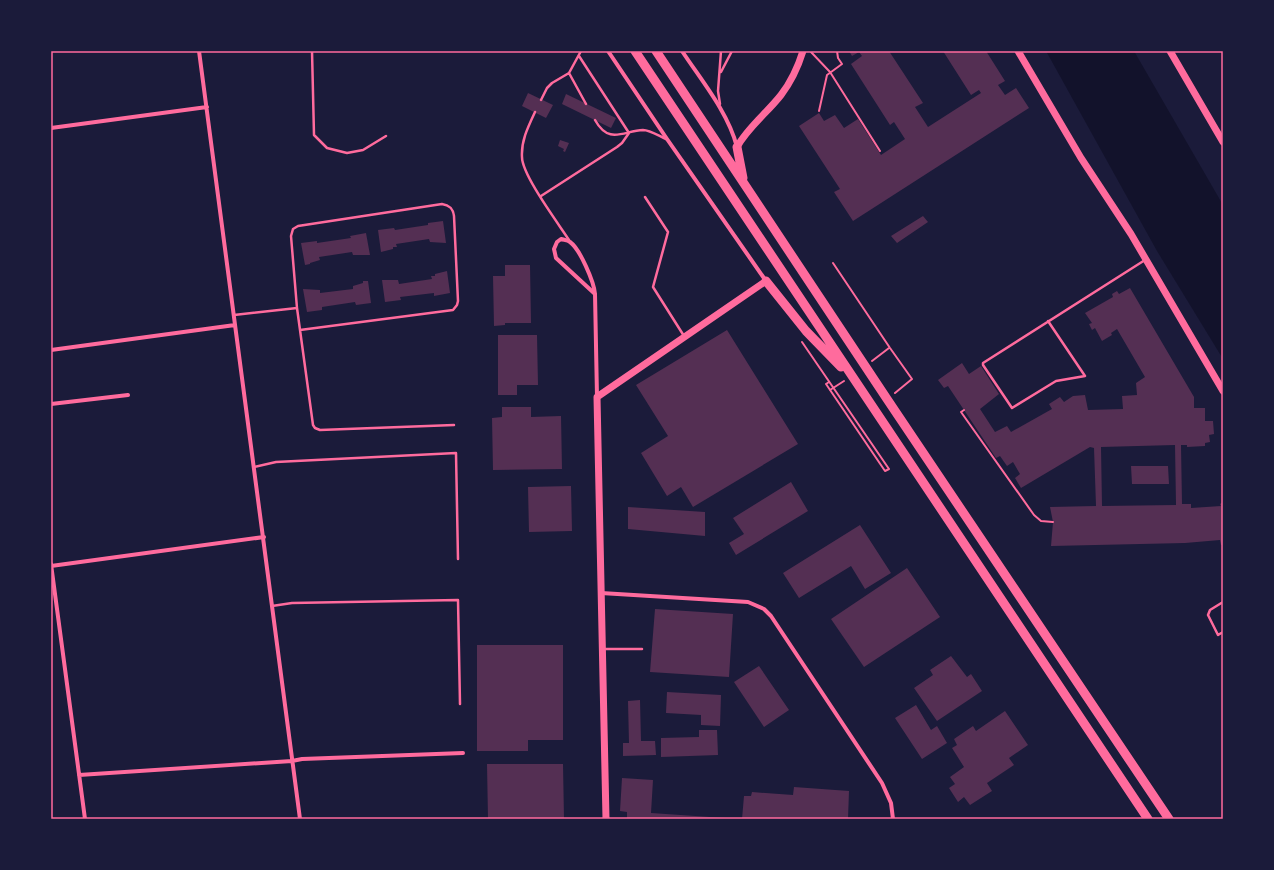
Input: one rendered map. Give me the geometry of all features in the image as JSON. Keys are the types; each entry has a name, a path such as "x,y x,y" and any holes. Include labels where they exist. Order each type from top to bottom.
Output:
{"main road":[{"path":"635,51 1148,819"},
{"path":"656,51 887,399 1169,819"},
{"path":"737,147 744,183"},
{"path":"766,281 806,331 856,381"},
{"path":"1139,806 1145,819"}],"street":[{"path":"199,51 300,819"},
{"path":"597,396 766,281 666,139 608,51"},
{"path":"682,51 721,109 731,128 737,147"},
{"path":"737,147 748,130 788,86 803,51"},
{"path":"1018,51 1081,158 1131,234 1223,391"},
{"path":"1170,51 1223,142"},
{"path":"51,128 207,107"},
{"path":"595,294 556,258 554,249 557,242 561,239 571,242 575,246 592,279 595,294 601,649 606,819"},
{"path":"51,350 235,325"},
{"path":"51,404 128,395"},
{"path":"85,819 51,565 264,537"},
{"path":"600,593 748,602 764,609 771,616 882,783 891,804 893,819"},
{"path":"79,776 292,761 302,759 463,753"}],"lane":[{"path":"312,51 314,135 327,148 347,153 363,150 386,136"},
{"path":"541,100 547,88 552,83 569,73 581,51"},
{"path":"720,74 732,51"},
{"path":"720,52 718,91 721,109"},
{"path":"579,56 629,133"},
{"path":"569,73 586,104"},
{"path":"535,112 524,138 521,155 524,169 571,242"},
{"path":"595,120 606,133 618,135 638,131 648,131 666,139"},
{"path":"540,196 617,147 629,133"},
{"path":"645,197 668,232 652,287 684,337"},
{"path":"300,330 453,310 456,308 458,301 454,216 453,210 448,205 442,204 295,227 291,232 291,236 297,308 300,330 313,424 315,428 320,430 454,425"},
{"path":"1048,321 1085,376 1056,382 1012,408 983,363 1048,321 1146,260"},
{"path":"234,315 297,308"},
{"path":"254,467 276,462 456,453 458,559"},
{"path":"272,606 292,603 458,600 460,704"},
{"path":"1223,602 1210,610 1208,615 1218,635 1223,632"},
{"path":"601,649 642,649"}],"path":[{"path":"810,51 830,72 880,151"},
{"path":"819,111 827,75 842,64 837,51"},
{"path":"833,263 912,379 887,399"},
{"path":"801,342 829,382 889,469 886,471 826,384 829,382"},
{"path":"964,410 961,412 1034,515 1041,521 1053,522"}],"shaded area":[{"path":"1046,51 1134,51 1223,205 1223,359 1157,251"}],"building":[{"path":"849,51 889,51 923,103 915,107 928,127 981,93 979,90 971,95 943,51 986,51 1005,81 998,85 1005,95 1016,88 1029,108 853,221 834,192 840,189 799,126 819,113 824,121 835,115 844,128 858,119 881,155 905,139 894,122 890,125 851,64 862,56 859,52 852,56"},
{"path":"528,93 553,105 546,118 522,106"},
{"path":"566,94 616,118 611,128 562,104"},
{"path":"560,140 569,143 565,152 563,151 564,149 558,146"},
{"path":"923,216 928,222 897,243 891,236"},
{"path":"443,221 446,243 430,242 429,239 396,244 397,247 381,252 378,230 394,228 395,230"},
{"path":"366,233 370,255 353,255 352,252 319,257 320,260 305,265 301,243 317,241 317,243 351,238 350,236"},
{"path":"505,265 530,265 531,323 505,323 505,325 494,326 493,276 505,276"},
{"path":"447,271 450,293 434,296 434,293 400,297 401,300 385,302 382,280 398,280 399,284 432,279 431,276"},
{"path":"363,281 368,281 371,303 356,305 355,302 322,307 322,310 307,312 303,289 320,290 320,293 353,289 353,286 363,283"},
{"path":"1130,288 1194,397 1194,408 1205,408 1205,421 1213,421 1214,434 1209,435 1210,442 1205,443 1205,446 1187,447 1187,445 1181,445 1182,504 1191,504 1191,508 1221,506 1220,504 1223,502 1223,545 1221,545 1220,540 1185,543 1051,546 1053,522 1050,507 1096,506 1094,448 1090,447 1021,488 1015,478 1020,474 1013,462 1007,466 1000,456 996,458 948,386 944,388 938,380 962,363 969,374 981,366 999,394 980,409 995,432 1007,426 1011,432 1052,409 1049,404 1060,397 1064,402 1073,396 1085,395 1088,410 1123,409 1122,396 1137,395 1136,383 1145,377 1117,329 1111,333 1112,335 1102,341 1095,328 1092,330 1089,324 1092,323 1085,313 1113,297 1112,294 1117,291 1119,294","holes":["1175,445 1176,505 1102,506 1101,447"]},
{"path":"727,330 798,444 693,507 681,487 667,496 641,453 668,436 636,385"},
{"path":"498,335 537,335 538,385 517,385 517,395 498,395"},
{"path":"502,407 531,407 531,417 561,416 562,469 493,470 492,418 502,417"},
{"path":"1131,466 1168,466 1169,484 1132,484"},
{"path":"791,482 808,511 736,555 729,543 744,534 733,518"},
{"path":"571,486 572,531 529,532 528,487"},
{"path":"628,507 705,512 705,536 628,529"},
{"path":"860,525 891,573 865,589 851,566 799,598 783,573"},
{"path":"907,568 940,617 864,667 831,619"},
{"path":"655,609 733,614 729,677 650,672"},
{"path":"477,645 563,645 563,740 528,740 528,751 477,751"},
{"path":"951,656 967,677 971,674 982,691 937,721 914,688 933,675 930,670"},
{"path":"759,666 789,710 764,727 734,682"},
{"path":"667,692 721,695 720,726 701,725 701,715 666,713"},
{"path":"640,700 641,741 655,741 656,755 623,756 623,743 629,743 628,701"},
{"path":"916,705 931,730 937,726 947,743 922,759 895,718"},
{"path":"1005,711 1028,745 1009,758 1014,765 987,783 992,791 970,805 964,797 958,802 949,788 955,784 950,777 964,767 952,748 957,745 954,739 973,726 976,731"},
{"path":"699,730 717,730 718,755 661,757 661,738 699,737"},
{"path":"487,764 563,764 564,819 488,819"},
{"path":"622,778 653,780 651,813 725,819 627,819 627,812 620,811"},
{"path":"794,787 849,791 848,819 742,819 744,796 751,796 752,792 793,795"}]}
